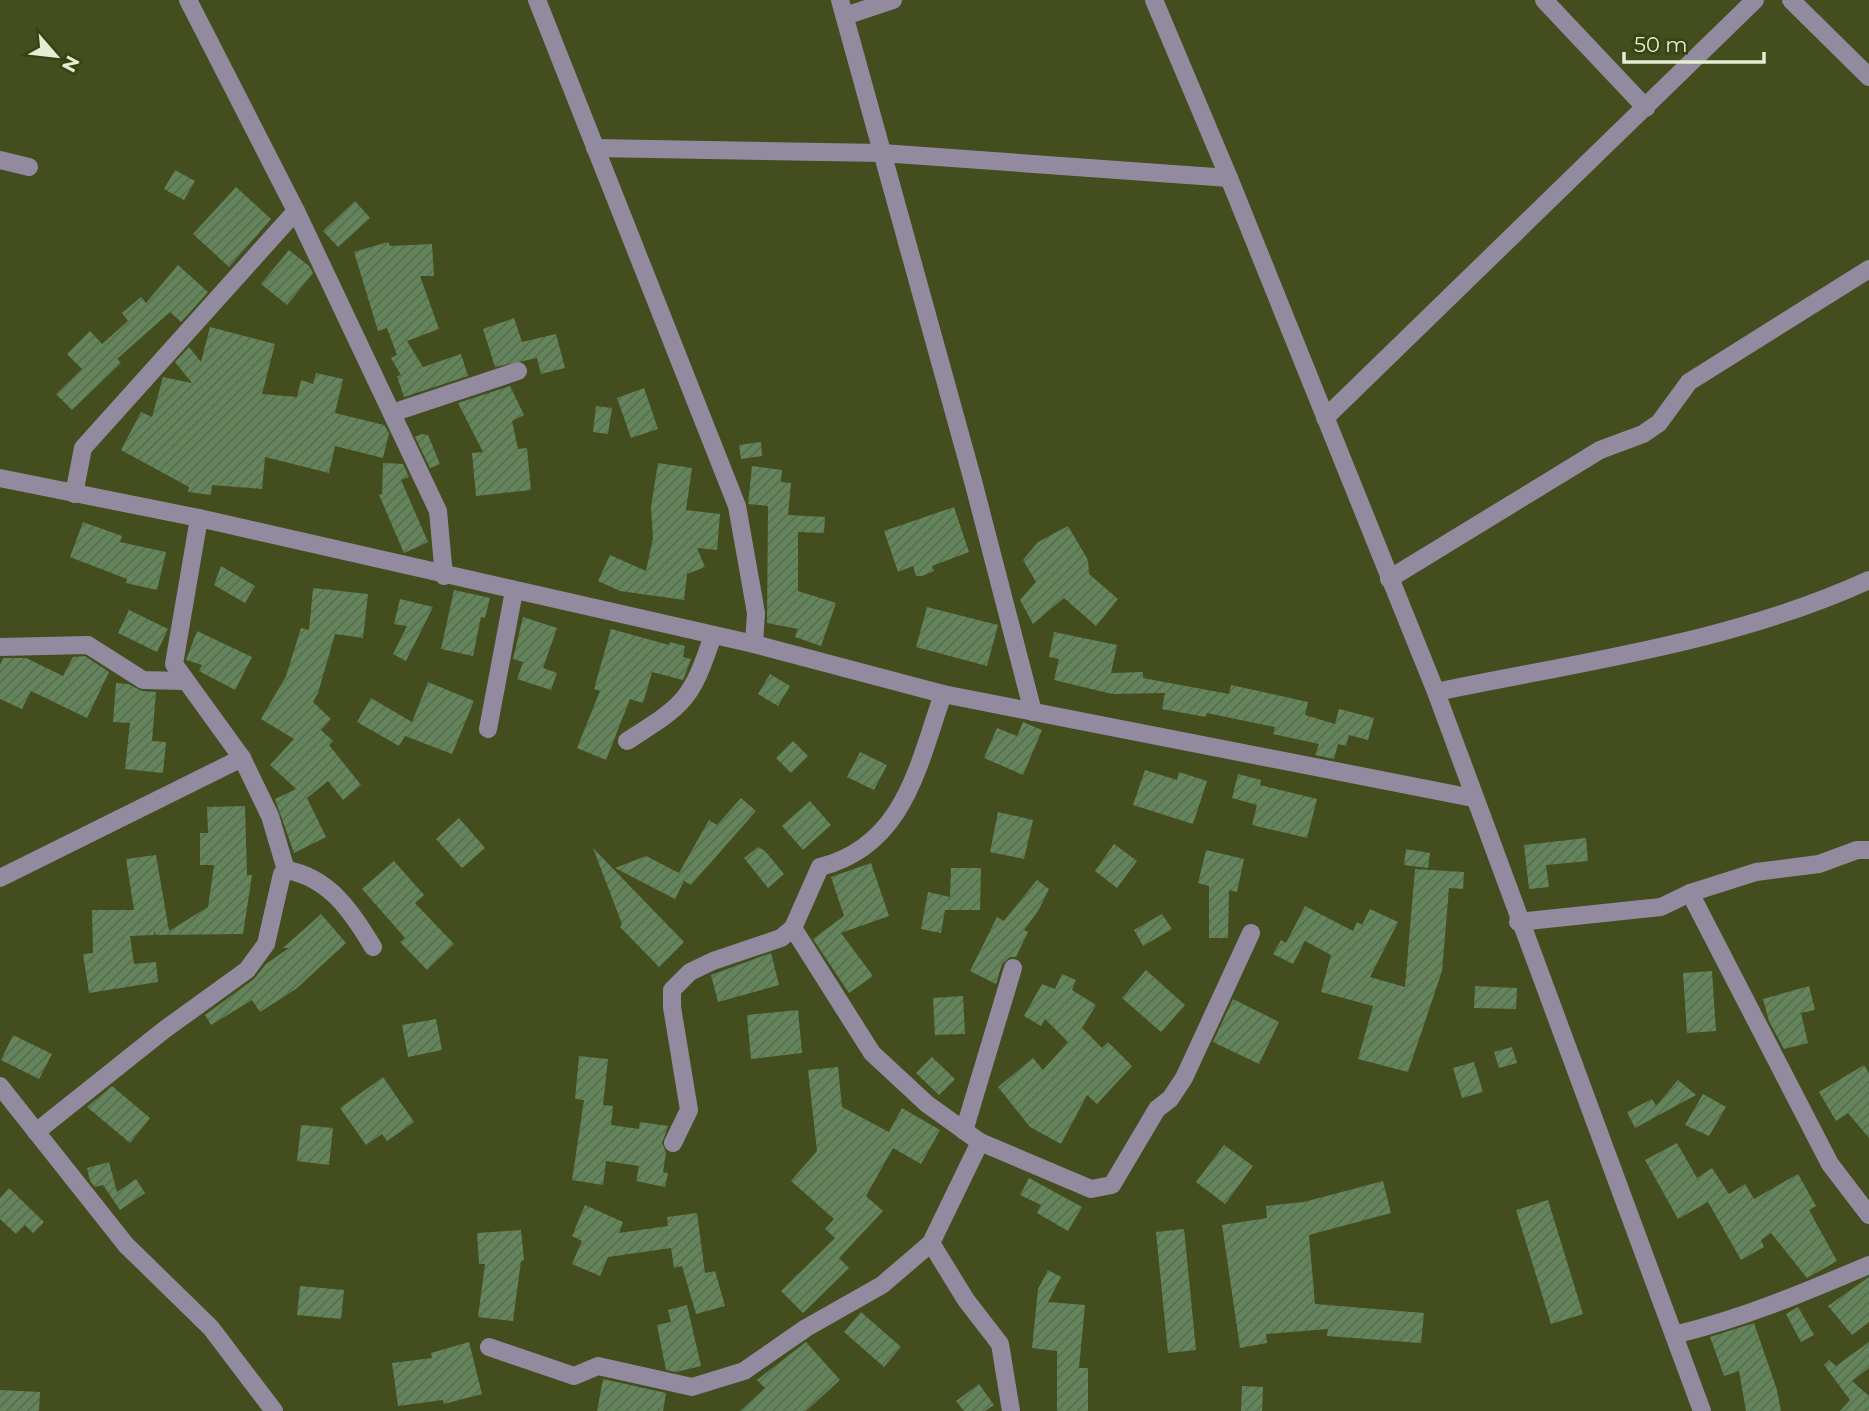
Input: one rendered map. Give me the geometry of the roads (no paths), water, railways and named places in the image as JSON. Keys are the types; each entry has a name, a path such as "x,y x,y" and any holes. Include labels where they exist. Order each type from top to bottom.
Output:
{"street":[{"path":"188,0 296,211 438,511 444,576"},
{"path":"537,0 737,506 756,612 754,644"},
{"path":"893,0 842,8 1033,712"},
{"path":"1154,0 1229,178 1436,692 1518,922 1702,1411"},
{"path":"1544,0 1646,108"},
{"path":"1325,418 1755,0"},
{"path":"1791,0 1869,77"},
{"path":"595,148 882,153 1229,178"},
{"path":"0,160 29,167"},
{"path":"74,494 83,448 296,211"},
{"path":"1389,579 1600,450 1643,434 1659,423 1689,382 1869,270"},
{"path":"392,413 517,371"},
{"path":"0,478 200,518 444,576 754,644 943,694 1473,798"},
{"path":"200,518 174,664 183,681 202,699 242,758 270,816 286,870"},
{"path":"1436,692 1700,637 1824,601 1869,580"},
{"path":"488,729 514,591"},
{"path":"627,741 670,713 687,697 697,681 713,635"},
{"path":"0,647 88,645 143,680 183,681"},
{"path":"673,1143 689,1110 672,1007 673,990 690,972 701,966 781,937 793,928 820,867 842,862 879,834 908,797 943,694"},
{"path":"0,878 242,758"},
{"path":"1518,922 1661,907 1690,893 1756,872 1819,864 1857,850 1869,850"},
{"path":"286,870 303,873 348,905 373,947"},
{"path":"36,1132 164,1030 247,970 266,944 282,874 286,870"},
{"path":"1690,893 1830,1164 1869,1215"},
{"path":"793,928 872,1053 927,1104 980,1142 1091,1189 1111,1185 1157,1109 1170,1098 1184,1078 1251,933"},
{"path":"964,1131 1013,968"},
{"path":"0,1086 126,1245 211,1328 274,1411"},
{"path":"489,1347 574,1376 598,1366 692,1387 744,1371 806,1328 883,1285 931,1243 980,1142"},
{"path":"931,1243 966,1300 1000,1345 1011,1411"},
{"path":"1674,1335 1734,1321 1869,1265"}]}
